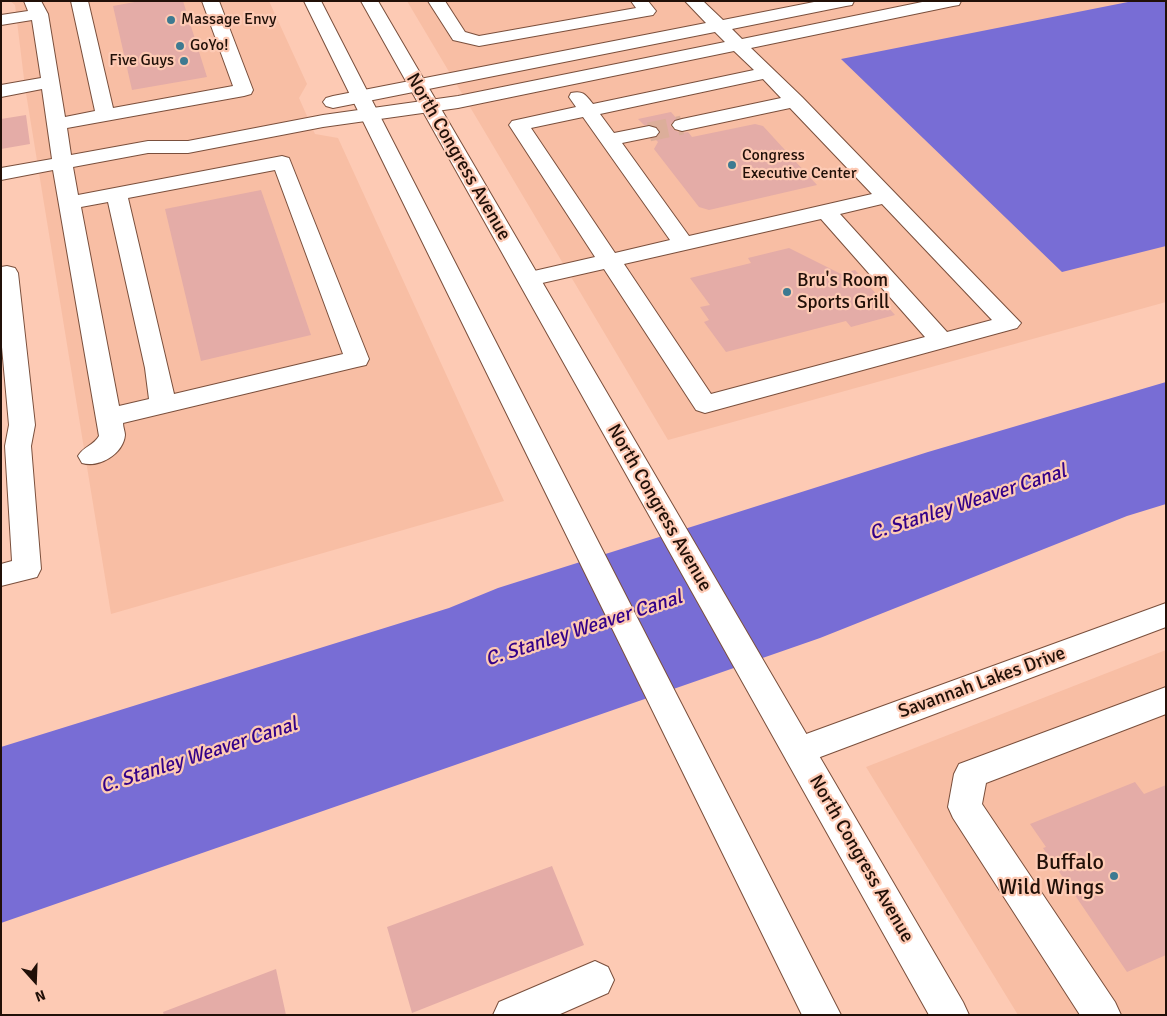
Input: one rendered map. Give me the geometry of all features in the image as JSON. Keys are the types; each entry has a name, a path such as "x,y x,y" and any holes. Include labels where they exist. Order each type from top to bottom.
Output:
{"main road":[{"path":"78,1 105,115"},
{"path":"57,124 244,90 210,1"},
{"path":"312,1 822,1015"},
{"name":"North Congress Avenue","path":"369,1 950,1015"},
{"path":"436,1 459,36 479,40 647,10 639,1"},
{"path":"604,1 617,16"},
{"path":"694,1 719,28 738,45 767,74 795,102 1009,322 705,404 519,125 767,74"},
{"path":"1,174 148,147 188,147 323,121 418,86 719,28 846,1"},
{"path":"364,106 430,107 953,1"},
{"path":"1,20 47,19 84,21"},
{"path":"47,19 51,82 63,163 112,436 106,447 91,456"},
{"path":"565,80 684,244"},
{"path":"1,91 51,82"},
{"path":"682,125 795,102"},
{"path":"609,140 649,132"},
{"path":"70,203 282,162 357,359 108,418"},
{"path":"117,194 157,368 163,405"},
{"path":"529,280 887,197"},
{"path":"826,211 942,341"},
{"path":"1,274 8,273 22,425 18,446 27,568 1,576"},
{"name":"Savannah Lakes Drive","path":"799,751 1166,614"},
{"path":"1102,1015 965,807 970,774 1166,700"},
{"path":"512,1015 594,980"}],"shaded area":[{"path":"10,1 269,1 307,84 299,98 315,134 338,138 504,501 111,614 25,87 15,5"},
{"path":"407,1 1166,1 1166,302 668,440"},
{"path":"1166,650 1166,1015 1018,1015 866,767"}],"water":[{"path":"1133,1 1166,1 1166,246 1062,272 841,59"},
{"name":"C. Stanley Weaver Canal","path":"1166,382 1166,504 1127,516 820,638 1,923 1,747 449,608 498,588 928,452"}],"building":[{"path":"140,1 183,1 207,77 132,90 113,6"},
{"name":"Congress Executive Center","path":"671,112 677,119 670,125 674,130 681,133 688,132 692,137 755,124 763,126 817,185 709,210 699,207 654,149 658,142 654,138 658,137 660,131 657,126 644,125 638,119"},
{"path":"26,115 30,144 1,149 1,119"},
{"path":"261,190 311,335 201,361 165,209"},
{"name":"Bru's Room Sports Grill","path":"789,248 841,274 855,270 895,315 851,327 846,321 726,352 704,322 709,320 700,307 710,305 690,278 751,263 748,258"},
{"name":"Buffalo Wild Wings","path":"1135,782 1144,794 1166,785 1166,955 1127,972 1043,848 1046,847 1030,824"},
{"path":"552,866 584,945 412,1013 387,927"},
{"path":"276,969 286,1015 164,1015 163,1012"}],"tunnel":[{"path":"649,132 682,125"}],"place":[{"name":"Massage Envy","path":"171,20"},
{"name":"GoYo!","path":"180,46"},
{"name":"Five Guys","path":"184,61"},
{"name":"Congress Executive Center","path":"732,165"},
{"name":"Bru's Room Sports Grill","path":"787,292"},
{"name":"Buffalo Wild Wings","path":"1114,876"}]}
